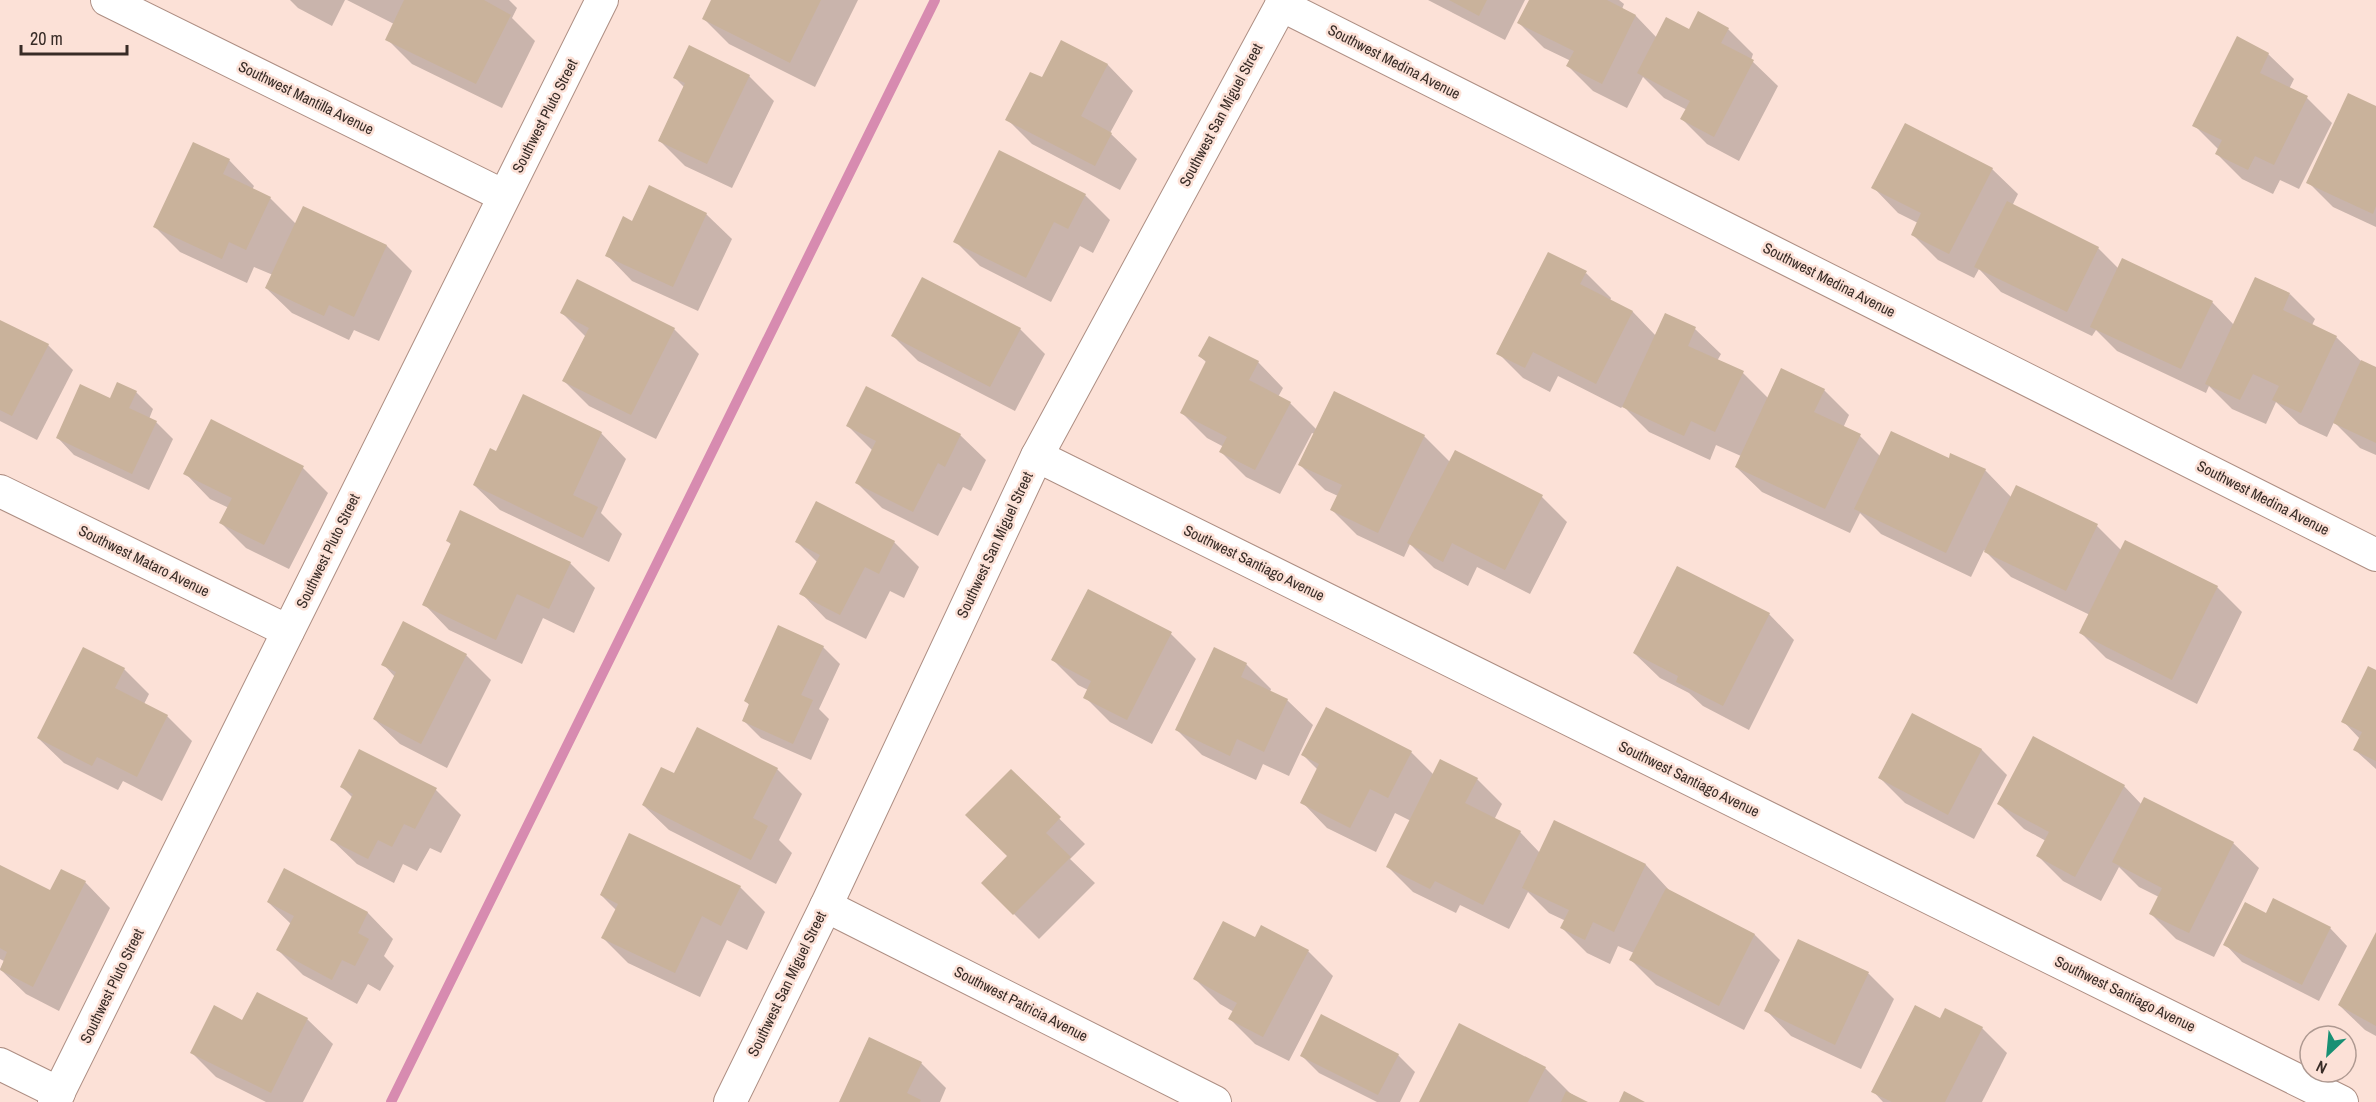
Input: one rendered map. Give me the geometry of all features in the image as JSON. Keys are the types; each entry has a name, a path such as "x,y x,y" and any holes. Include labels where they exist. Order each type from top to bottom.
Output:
{"street":[{"name":"Southwest Mantilla Avenue","path":"107,0 504,196"},
{"name":"Southwest Pluto Street","path":"57,1097 602,0"},
{"name":"Southwest San Miguel Street","path":"730,1102 1037,456 1282,3"},
{"name":"Southwest Medina Avenue","path":"1282,3 2376,555"},
{"name":"Southwest Santiago Avenue","path":"1037,456 2342,1102"},
{"name":"Southwest Mataro Avenue","path":"0,491 288,631"},
{"name":"Southwest Patricia Avenue","path":"825,906 1215,1102"},
{"path":"0,1064 57,1097"}],"building":[{"path":"404,0 484,0 511,15 476,84 385,40"},
{"path":"711,0 821,0 790,63 702,19"},
{"path":"1449,0 1487,0 1479,16"},
{"path":"1529,0 1607,0 1636,15 1602,84 1566,66 1574,51 1517,23"},
{"path":"1698,11 1729,28 1721,43 1754,60 1714,137 1680,119 1690,101 1637,73 1666,17 1689,29"},
{"path":"2237,36 2269,53 2260,73 2308,96 2274,165 2255,156 2248,170 2215,154 2222,140 2192,126"},
{"path":"1061,40 1108,64 1081,116 1112,133 1095,166 1005,120 1030,72 1042,77"},
{"path":"689,45 750,75 707,164 658,141 685,83 673,78"},
{"path":"2348,93 2376,106 2376,206 2373,214 2306,183"},
{"path":"1905,123 1993,168 1949,254 1911,235 1921,213 1871,188"},
{"path":"193,142 230,159 223,174 271,197 246,250 229,242 222,259 153,227"},
{"path":"999,150 1086,194 1068,229 1054,222 1026,278 953,242"},
{"path":"649,185 707,213 673,287 605,256 623,216 632,221"},
{"path":"2007,201 2099,247 2067,312 1974,267"},
{"path":"303,206 387,245 354,317 329,305 324,316 265,288"},
{"path":"1548,252 1587,271 1580,284 1633,311 1596,384 1533,352 1525,368 1496,354"},
{"path":"2122,258 2213,301 2181,369 2090,327"},
{"path":"922,277 1021,328 990,387 891,336"},
{"path":"2255,277 2290,293 2283,310 2337,336 2301,413 2272,400 2279,386 2253,374 2240,400 2205,384"},
{"path":"577,279 675,328 631,415 562,381 589,328 560,313"},
{"path":"1665,313 1696,327 1688,346 1744,371 1715,432 1691,421 1684,436 1622,407"},
{"path":"0,320 49,344 12,416 0,410"},
{"path":"1209,336 1259,361 1249,380 1291,402 1255,470 1219,452 1227,437 1180,413 1206,361 1198,356"},
{"path":"2361,360 2376,367 2376,443 2333,423"},
{"path":"1781,368 1825,389 1814,412 1861,434 1825,509 1735,467"},
{"path":"117,382 137,391 129,408 157,421 132,474 56,438 80,384 110,398"},
{"path":"866,386 961,434 945,467 938,463 913,512 855,483 876,441 846,426"},
{"path":"1334,391 1425,435 1378,533 1330,510 1342,485 1298,465"},
{"path":"523,394 602,432 573,495 598,507 583,538 473,485 490,448 496,451"},
{"path":"211,419 304,466 264,545 219,523 232,498 183,474"},
{"path":"1891,431 1949,458 1950,453 1986,469 1946,553 1854,509"},
{"path":"1455,450 1543,495 1505,570 1452,543 1443,562 1407,543"},
{"path":"2016,485 2098,524 2066,591 1984,552"},
{"path":"816,501 895,541 879,574 865,567 840,615 799,594 820,555 795,542"},
{"path":"460,510 571,562 549,609 517,594 496,640 422,605 451,543 446,541"},
{"path":"2125,540 2218,586 2172,680 2079,633"},
{"path":"1677,566 1770,613 1723,706 1676,682 1678,676 1633,653"},
{"path":"1088,589 1172,632 1127,720 1083,698 1091,681 1051,660"},
{"path":"403,621 467,654 421,744 373,719 396,672 381,665"},
{"path":"778,625 824,646 801,695 813,700 793,744 742,721 749,704 744,701"},
{"path":"83,647 125,668 115,688 168,715 137,777 97,757 92,766 37,738"},
{"path":"1214,647 1247,663 1241,677 1288,699 1264,752 1237,739 1230,756 1175,730"},
{"path":"2368,666 2376,670 2376,761 2353,750 2362,732 2341,722"},
{"path":"1326,707 1412,751 1388,798 1370,789 1350,828 1300,803 1319,764 1301,755"},
{"path":"1912,713 1982,749 1948,815 1878,778"},
{"path":"697,727 778,768 753,818 768,826 751,860 642,805 661,767 674,773"},
{"path":"2033,736 2125,785 2075,877 2036,856 2049,832 1997,804"},
{"path":"359,749 437,788 415,829 404,824 392,847 378,840 368,859 330,840 353,794 340,787"},
{"path":"1440,759 1478,778 1465,803 1521,831 1483,905 1435,881 1430,889 1386,867"},
{"path":"1011,769 1061,817 1046,833 1071,857 1013,915 981,883 1007,856 965,815"},
{"path":"2144,797 2234,842 2189,933 2149,914 2162,888 2112,862"},
{"path":"1554,820 1646,864 1614,932 1593,922 1585,940 1560,928 1569,910 1522,888"},
{"path":"629,833 741,886 721,926 702,916 675,973 601,938 618,904 600,895"},
{"path":"0,865 50,890 61,869 86,881 33,987 0,970 7,952 0,948"},
{"path":"284,868 368,912 358,933 369,939 355,966 342,960 332,980 276,950 294,916 267,902"},
{"path":"1666,888 1755,934 1719,1006 1629,960"},
{"path":"2273,898 2331,927 2302,985 2223,945 2245,902 2266,913"},
{"path":"1223,921 1255,937 1261,925 1309,950 1263,1037 1228,1019 1237,1003 1193,979"},
{"path":"2376,932 2376,1026 2338,1005"},
{"path":"1798,939 1869,972 1835,1045 1764,1011"},
{"path":"257,992 308,1018 271,1093 190,1053 214,1005 242,1020"},
{"path":"1915,1005 1940,1018 1945,1008 1983,1027 1945,1102 1892,1102 1871,1092"},
{"path":"1321,1014 1399,1054 1378,1095 1300,1056"},
{"path":"1459,1023 1546,1067 1528,1102 1419,1102"},
{"path":"869,1037 922,1062 907,1093 921,1100 920,1102 839,1102"},
{"path":"1566,1091 1588,1102 1561,1102"},
{"path":"1624,1091 1645,1102 1619,1102"}],"waterway":[{"path":"391,1102 935,0"}]}
